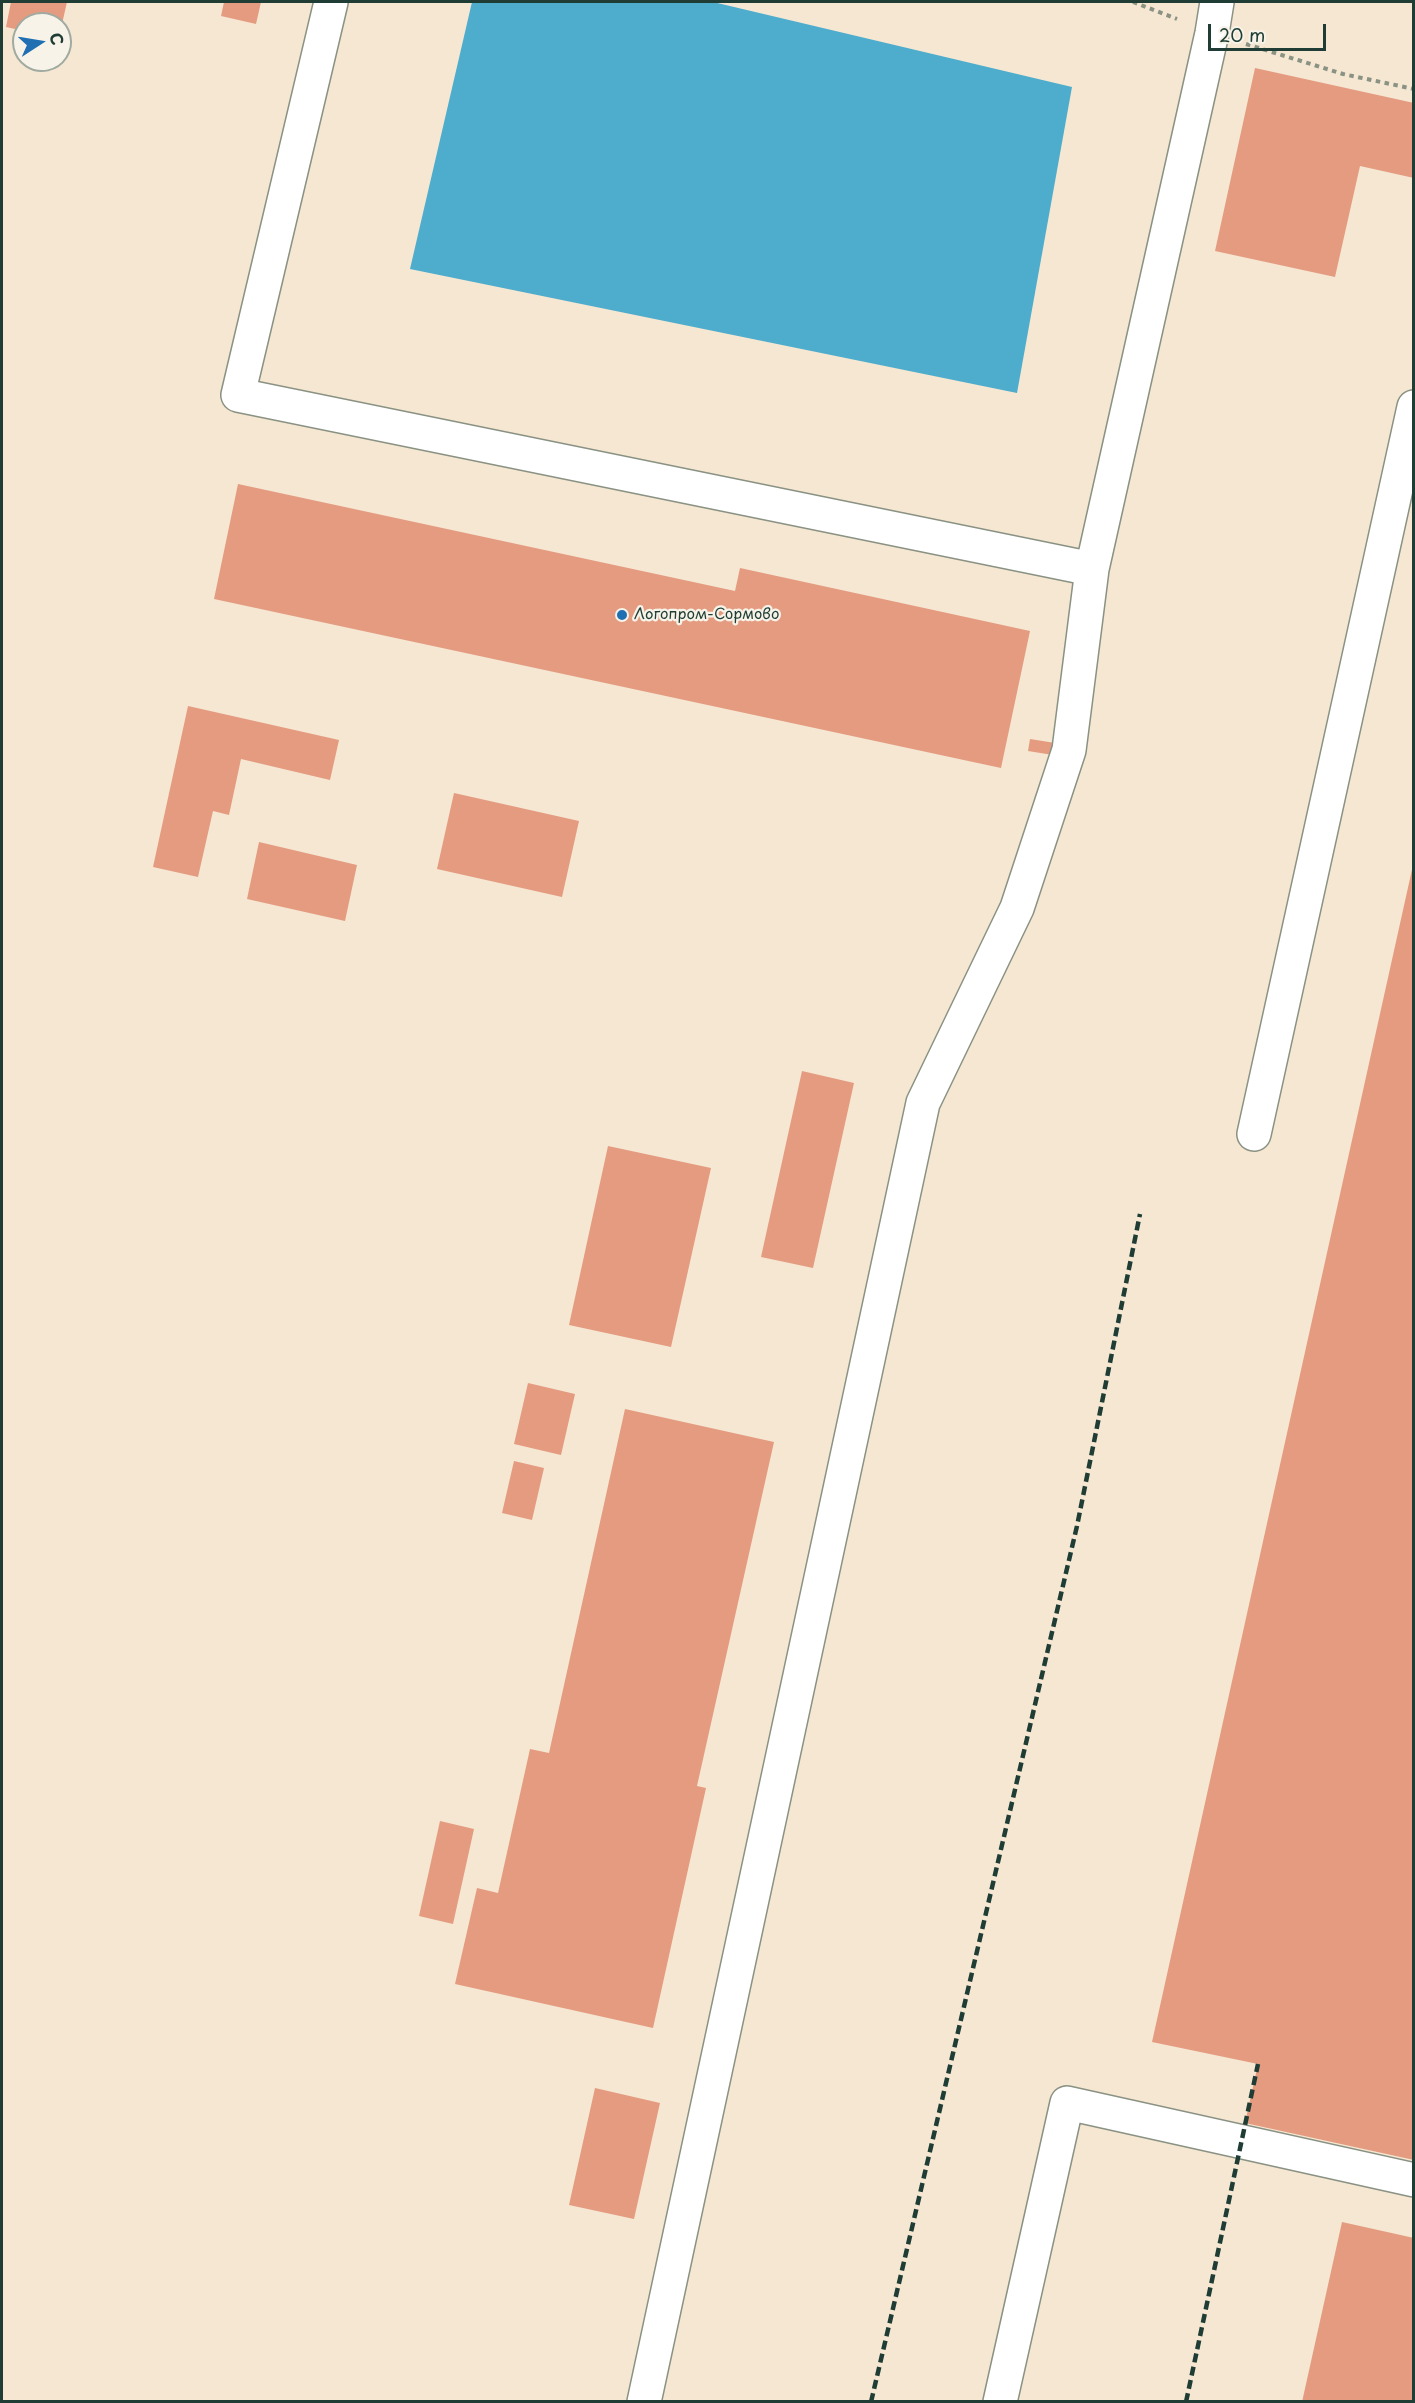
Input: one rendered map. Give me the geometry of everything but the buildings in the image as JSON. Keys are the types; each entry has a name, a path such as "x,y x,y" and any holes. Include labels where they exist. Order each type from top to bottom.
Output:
{"lane":[{"path":"331,2 238,395 1092,569"},
{"path":"644,2402 922,1103 1017,908 1069,750 1092,569 1217,2"},
{"path":"1254,1134 1413,407"},
{"path":"1000,2402 1066,2103 1413,2180"}],"path":[{"path":"1133,2 1212,33 1343,74 1413,88"}],"water":[{"path":"472,2 713,2 1072,87 1017,393 410,269"}],"railway":[{"path":"871,2402 1077,1526 1140,1214"},
{"path":"1186,2402 1258,2064"}],"place":[{"name":"Логопром-Сормово","path":"622,615"}]}
